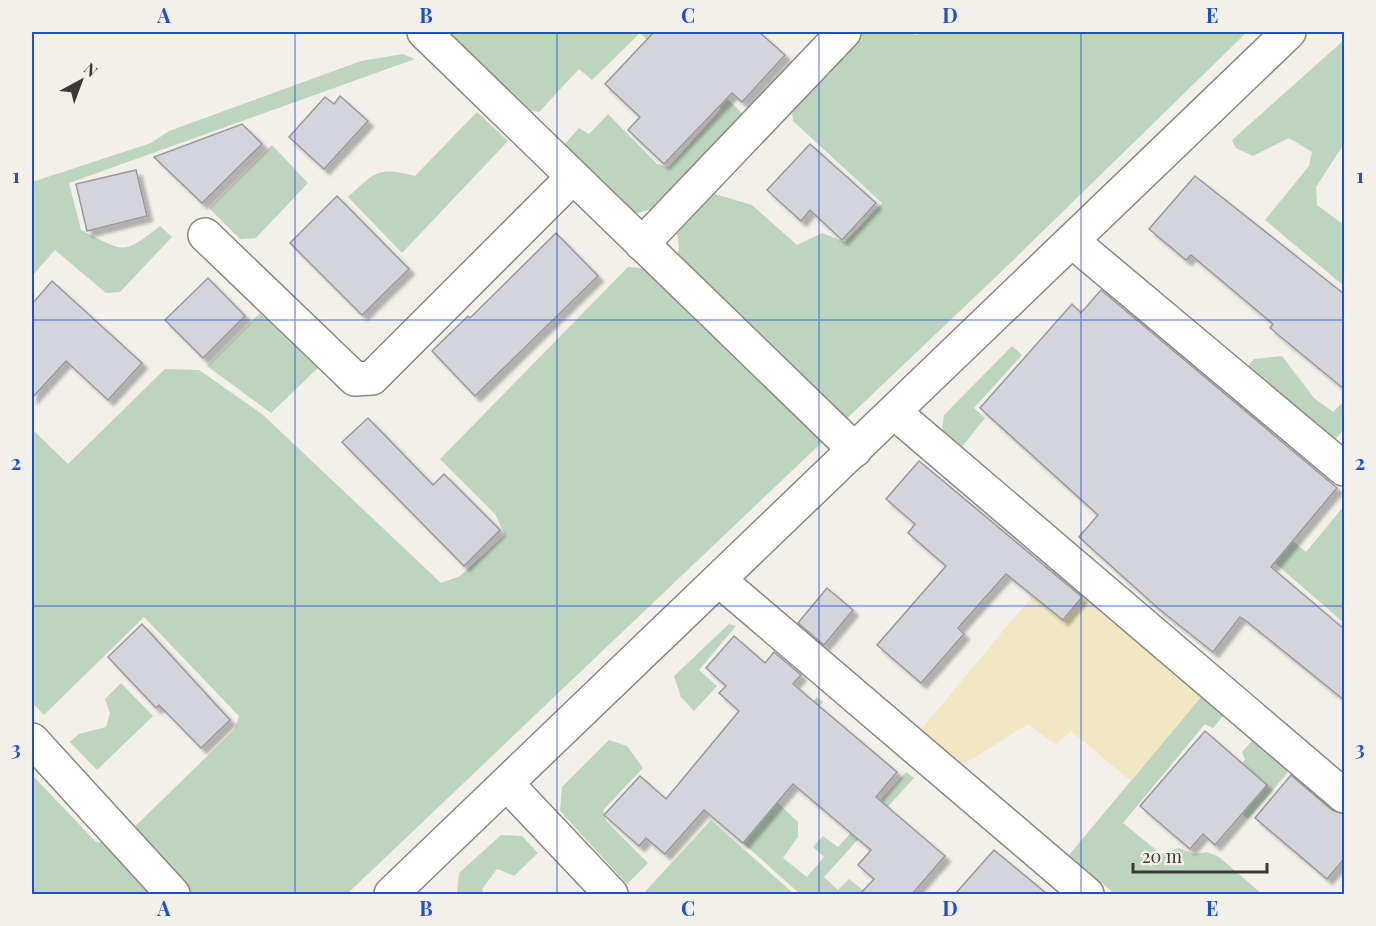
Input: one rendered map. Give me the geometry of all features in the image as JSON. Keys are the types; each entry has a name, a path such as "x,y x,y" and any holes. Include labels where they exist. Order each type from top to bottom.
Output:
{"street":[{"path":"423,32 855,450"},
{"path":"642,244 844,32"},
{"path":"409,888 507,784 1289,32"},
{"path":"206,235 355,379 372,378 573,177"},
{"path":"1072,241 1344,470"},
{"path":"894,412 1344,796"},
{"path":"719,580 1087,894"},
{"path":"32,740 173,894"},
{"path":"507,784 611,894"}],"green space":[{"path":"445,32 664,32 666,39 744,115 654,208 635,214 561,148 579,128 589,134 608,114 657,164 669,167 721,109 640,33 592,80 579,69 539,112 523,109"},
{"path":"864,32 911,32 916,35 924,32 1247,32 1002,271 347,894 32,894 32,775 96,842 119,842 235,729 239,716 144,617 44,715 32,702 32,429 68,464 165,369 199,370 262,414 441,583 460,576 505,535 495,514 440,459 628,267 653,269 679,251 676,223 708,192 752,205 797,245 822,233 845,242 882,203 793,121 792,111"},
{"path":"1344,40 1344,144 1316,187 1317,205 1344,225 1344,286 1265,220 1309,166 1312,152 1289,138 1253,156 1236,148 1232,140"},
{"path":"403,54 415,59 69,183 81,230 106,243 122,248 137,243 160,226 172,237 120,292 106,293 55,250 32,276 32,182 151,143 169,131 361,61"},
{"path":"477,112 508,141 402,253 348,197 378,173 393,172 415,176"},
{"path":"272,145 308,183 256,238 240,239 209,208"},
{"path":"260,313 318,368 271,413 207,366"},
{"path":"1012,346 1022,355 974,408 985,418 961,448 942,431 944,415"},
{"path":"1282,356 1314,398 1333,412 1344,401 1344,429 1333,442 1245,370 1254,359"},
{"path":"1282,441 1288,447 1251,507 1306,552 1344,506 1344,623 1221,516"},
{"path":"729,624 736,626 699,670 717,686 694,711 681,697 674,676"},
{"path":"121,683 153,716 97,770 70,742 79,734 106,727 110,713 105,699"},
{"path":"817,697 823,702 756,782 798,822 798,837 783,858 807,877 824,857 813,847 823,836 838,847 906,772 914,778 824,877 838,890 849,879 868,894 800,894 743,843 768,814 739,790"},
{"path":"1201,697 1224,715 1213,728 1205,724 1123,823 1161,854 1179,848 1194,854 1207,852 1219,857 1262,894 1115,894 1069,855"},
{"path":"609,740 627,746 643,768 603,810 607,822 648,863 627,884 560,811 562,787"},
{"path":"1253,740 1290,770 1248,819 1219,792 1245,760 1242,752"},
{"path":"711,820 794,894 643,894"},
{"path":"501,835 522,836 538,853 514,876 497,869 482,889 484,894 457,894 459,873"}],"sand":[{"path":"1053,571 1201,697 1131,781 1071,731 1055,745 1028,724 961,766 919,732"}],"building":[{"path":"654,32 759,32 785,55 742,102 732,93 664,164 628,130 640,117 605,84"},
{"path":"340,96 368,121 324,169 289,137 325,97 334,104"},
{"path":"242,124 262,144 202,203 154,157"},
{"path":"810,144 876,203 842,240 810,210 801,221 767,190"},
{"path":"136,170 147,216 87,231 76,184"},
{"path":"1195,176 1344,294 1344,389 1270,328 1273,324 1191,255 1186,260 1149,229"},
{"path":"337,196 409,269 362,315 290,243"},
{"path":"556,233 598,276 475,396 432,351 468,316 470,318"},
{"path":"208,278 245,316 203,358 165,320"},
{"path":"52,281 142,363 108,400 66,361 32,398 32,304"},
{"path":"1101,290 1337,488 1271,567 1344,629 1344,700 1240,617 1213,652 1159,609 1079,537 1098,515 980,408 1072,304 1081,313"},
{"path":"368,418 433,485 444,474 500,530 464,566 342,442"},
{"path":"919,461 1082,597 1063,620 1006,574 958,628 964,634 921,683 877,645 946,566 908,533 915,524 886,499"},
{"path":"827,588 853,610 824,645 798,623"},
{"path":"142,624 230,720 201,748 159,705 156,708 108,657"},
{"path":"734,636 765,663 774,652 801,675 793,684 897,772 876,797 945,856 912,894 860,894 874,879 858,865 871,850 793,784 743,843 704,810 665,854 646,838 639,846 604,815 640,776 666,799 739,711 719,693 726,686 706,668"},
{"path":"1205,731 1267,785 1215,845 1203,834 1190,849 1140,806"},
{"path":"1291,775 1332,810 1344,814 1344,859 1327,879 1255,818"},
{"path":"994,850 1047,894 955,894"}]}
